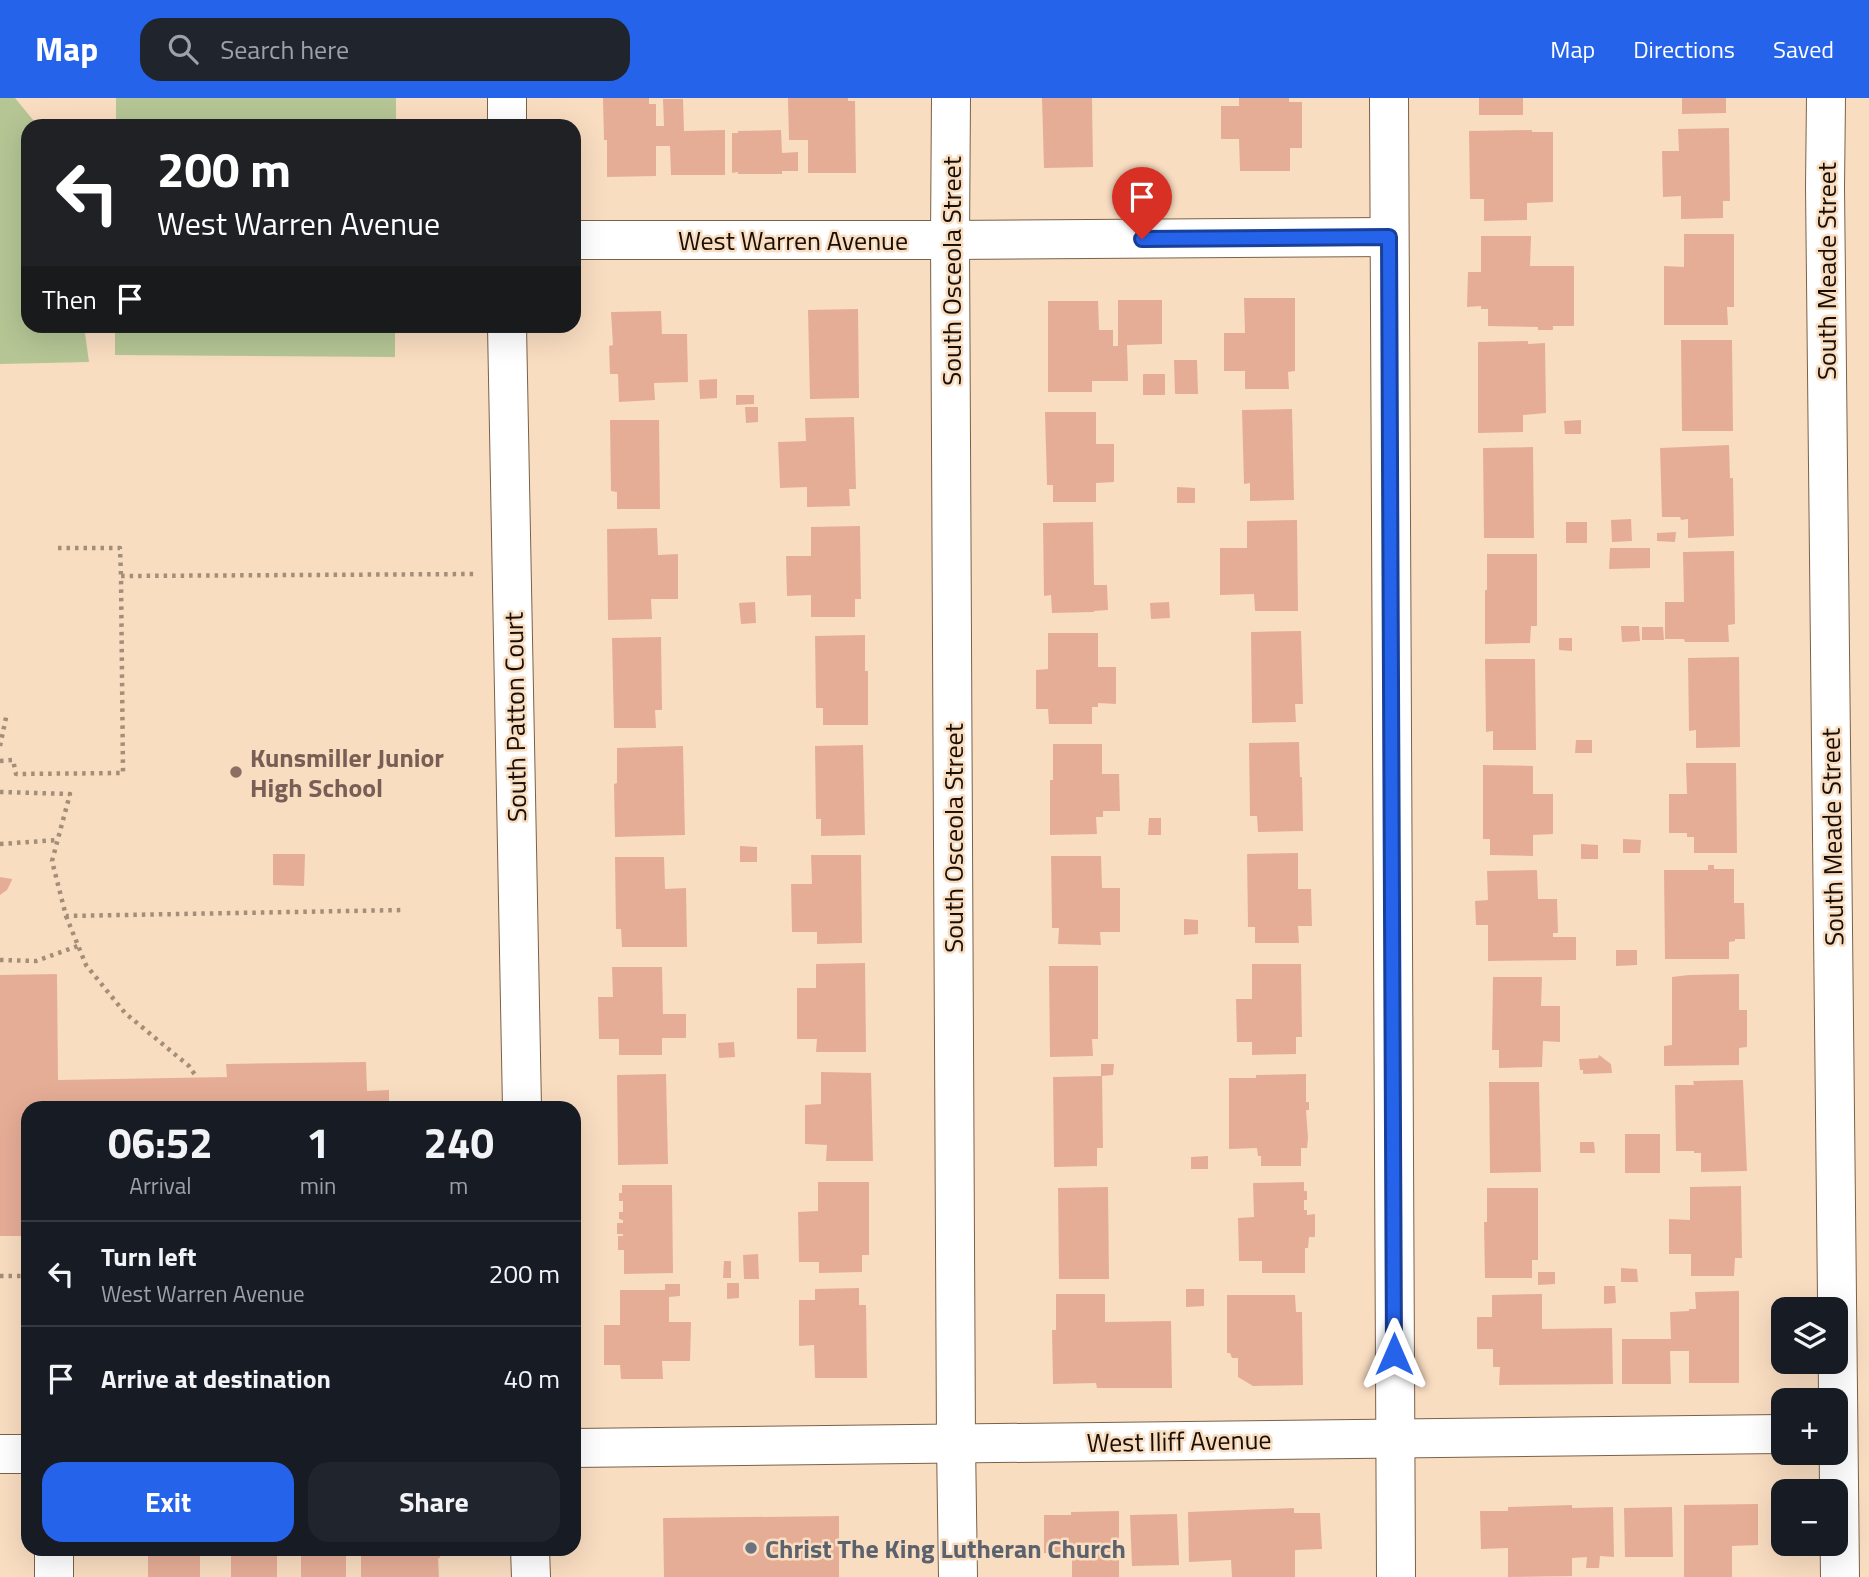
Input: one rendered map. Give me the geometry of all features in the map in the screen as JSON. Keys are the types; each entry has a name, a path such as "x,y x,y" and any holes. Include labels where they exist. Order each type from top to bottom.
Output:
{"street":[{"path":"507,98 507,119"},
{"name":"South Osceola Street","path":"951,98 958,1577"},
{"path":"1389,98 1396,1577"},
{"name":"South Meade Street","path":"1826,98 1825,187 1847,1388"},
{"name":"West Warren Avenue","path":"581,240 1389,237"},
{"name":"South Patton Court","path":"507,333 522,1101"},
{"name":"West Iliff Avenue","path":"581,1448 1771,1434"},
{"path":"0,1454 21,1454"},
{"name":"South Meade Street","path":"1840,1577 1846,1465"},
{"path":"54,1556 54,1577"},
{"path":"530,1556 531,1577"}],"path":[{"path":"0,761 13,760 16,774 123,772 120,548 58,548"},
{"path":"121,576 476,574"},
{"path":"0,746 6,713"},
{"path":"0,792 70,794 52,861 66,916 86,965 125,1013 189,1066 197,1078"},
{"path":"0,844 58,840"},
{"path":"66,916 404,910"},
{"path":"0,960 36,961 78,947"},
{"path":"0,1276 21,1276"}],"green space":[{"path":"0,98 15,98 32,119 21,119 21,333 85,333 89,362 0,364"},
{"path":"116,98 396,98 396,119 116,119"},
{"path":"115,333 395,333 395,357 115,355"}],"building":[{"path":"603,98 649,98 649,104 656,104 656,126 664,126 663,99 683,99 684,131 725,130 725,175 671,175 670,146 656,146 656,176 607,177"},
{"path":"788,98 848,98 848,101 855,101 856,173 808,173 808,140 789,140"},
{"path":"1042,98 1092,98 1093,167 1044,168"},
{"path":"1239,98 1289,98 1289,102 1302,102 1302,148 1290,148 1290,171 1240,171 1239,139 1221,139 1221,106 1239,106"},
{"path":"1479,98 1523,98 1523,115 1479,115"},
{"path":"1682,98 1726,98 1726,113 1682,114"},
{"path":"1729,128 1730,201 1723,201 1723,218 1681,219 1681,196 1663,197 1662,151 1679,151 1678,129"},
{"path":"781,130 782,153 798,152 798,171 782,171 782,174 732,173 732,133"},
{"path":"1469,131 1553,132 1553,202 1527,203 1527,220 1484,221 1484,199 1470,199"},
{"path":"1684,234 1734,234 1734,307 1727,307 1728,325 1664,325 1664,266 1684,267"},
{"path":"1481,236 1531,236 1530,266 1574,266 1574,326 1553,326 1553,330 1538,330 1538,327 1488,326 1488,309 1481,309 1481,306 1467,307 1468,272 1481,272"},
{"path":"1244,298 1295,298 1295,371 1288,372 1289,389 1245,389 1245,371 1224,371 1224,333 1245,333"},
{"path":"1118,300 1162,300 1162,344 1127,345 1128,381 1092,381 1092,392 1048,392 1048,301 1098,301 1099,330 1113,330 1113,346 1118,346"},
{"path":"858,309 859,398 810,399 808,310"},
{"path":"661,311 662,334 687,334 688,382 654,383 655,400 619,402 618,374 610,374 609,346 613,345 611,312"},
{"path":"1681,340 1732,340 1733,431 1682,431"},
{"path":"1528,341 1528,344 1545,343 1546,413 1523,415 1523,432 1478,433 1478,342"},
{"path":"1174,360 1197,360 1198,394 1175,394"},
{"path":"1143,374 1165,374 1165,395 1143,395"},
{"path":"717,379 717,398 700,399 699,380"},
{"path":"736,395 754,395 754,404 736,405"},
{"path":"745,407 758,407 758,422 746,423"},
{"path":"1292,409 1294,500 1250,501 1250,483 1244,484 1242,410"},
{"path":"1045,412 1096,412 1096,444 1114,444 1114,482 1096,483 1096,502 1053,502 1053,485 1047,485"},
{"path":"854,417 856,489 849,489 850,506 807,507 807,487 780,488 778,442 806,441 805,418"},
{"path":"610,420 659,420 660,509 617,509 617,492 611,491"},
{"path":"1581,420 1581,434 1565,434 1564,421"},
{"path":"1729,445 1730,478 1733,478 1734,536 1688,538 1688,519 1662,517 1660,448"},
{"path":"1533,447 1534,538 1484,538 1483,448"},
{"path":"1177,487 1195,488 1195,503 1177,503"},
{"path":"1631,519 1632,541 1612,542 1611,520"},
{"path":"1297,520 1298,611 1255,611 1254,594 1220,595 1220,548 1247,548 1247,521"},
{"path":"1093,522 1094,585 1107,585 1108,610 1052,613 1051,595 1044,596 1043,523"},
{"path":"1566,522 1587,522 1587,543 1566,543"},
{"path":"860,526 861,599 855,599 855,617 811,617 811,595 787,596 786,556 811,556 811,527"},
{"path":"657,528 658,555 678,554 678,599 651,599 652,619 608,620 607,529"},
{"path":"1676,532 1675,542 1657,541 1657,533"},
{"path":"1610,548 1650,548 1650,568 1609,569"},
{"path":"1734,551 1735,624 1728,625 1729,642 1665,639 1665,602 1684,602 1683,552"},
{"path":"1487,554 1537,554 1537,626 1531,626 1530,643 1485,644"},
{"path":"755,602 756,623 741,624 739,603"},
{"path":"1169,602 1170,618 1151,619 1150,603"},
{"path":"1621,626 1639,626 1640,641 1622,642"},
{"path":"1642,627 1663,627 1664,640 1642,640"},
{"path":"1301,631 1303,704 1295,704 1296,722 1252,723 1251,632"},
{"path":"1048,633 1098,633 1098,667 1116,667 1116,704 1098,703 1098,707 1092,707 1092,724 1049,724 1048,709 1036,709 1036,670 1048,669"},
{"path":"865,635 868,725 823,725 823,708 816,708 815,636"},
{"path":"661,637 662,710 655,710 656,728 614,728 612,638"},
{"path":"1559,638 1572,638 1572,651 1559,650"},
{"path":"1739,657 1740,747 1696,748 1696,730 1689,731 1688,658"},
{"path":"1485,659 1535,659 1536,750 1493,750 1493,731 1486,732"},
{"path":"1576,740 1592,740 1592,753 1575,753"},
{"path":"1299,742 1303,831 1258,832 1257,816 1250,816 1249,743"},
{"path":"1053,744 1102,744 1102,774 1119,774 1120,811 1103,811 1103,817 1096,817 1097,834 1050,835"},
{"path":"863,745 865,835 821,836 821,819 816,819 815,746"},
{"path":"683,746 685,835 615,837 614,784 617,783 617,748"},
{"path":"1686,763 1736,763 1737,853 1694,853 1694,837 1687,837 1687,833 1669,833 1669,794 1687,794"},
{"path":"1483,765 1533,766 1533,794 1553,794 1553,834 1533,835 1533,856 1490,855 1490,839 1483,839"},
{"path":"1149,818 1161,818 1161,835 1148,835"},
{"path":"1623,839 1641,840 1640,853 1623,853"},
{"path":"1581,844 1598,845 1598,859 1581,859"},
{"path":"740,846 757,847 757,862 740,862"},
{"path":"1298,853 1298,889 1311,889 1312,926 1298,926 1299,943 1255,943 1255,927 1248,927 1247,854"},
{"path":"273,854 305,854 304,886 273,885"},
{"path":"811,855 861,855 862,943 817,944 817,932 792,932 791,884 812,884"},
{"path":"1051,856 1101,856 1102,888 1120,888 1120,932 1100,932 1101,945 1058,944 1059,928 1052,928"},
{"path":"615,857 664,857 665,889 686,888 687,947 622,947 621,929 616,929"},
{"path":"1708,865 1714,865 1714,869 1734,869 1734,903 1744,903 1745,939 1729,942 1729,959 1665,959 1664,870 1708,870"},
{"path":"1537,870 1538,899 1557,899 1558,933 1553,933 1553,937 1576,937 1576,960 1488,961 1488,925 1476,925 1475,901 1488,900 1487,871"},
{"path":"0,877 12,880 7,890 0,895"},
{"path":"1184,919 1198,920 1198,934 1184,935"},
{"path":"1616,950 1637,950 1637,965 1616,966"},
{"path":"865,963 866,1052 816,1052 817,1039 797,1039 797,988 816,988 816,964"},
{"path":"1252,964 1301,964 1302,1037 1296,1037 1296,1054 1252,1055 1252,1042 1237,1042 1236,999 1252,999"},
{"path":"1049,966 1098,966 1098,1039 1092,1039 1093,1056 1050,1057"},
{"path":"612,967 662,967 663,1014 686,1014 686,1038 662,1038 662,1055 619,1055 619,1039 599,1039 598,997 613,997"},
{"path":"57,974 58,1080 227,1077 226,1064 366,1062 367,1091 389,1090 389,1101 21,1101 21,1236 0,1236 0,975"},
{"path":"1739,974 1739,1010 1747,1010 1747,1047 1739,1048 1739,1065 1664,1066 1664,1046 1672,1045 1672,977"},
{"path":"1493,977 1542,977 1541,1006 1560,1006 1560,1042 1543,1041 1542,1067 1499,1068 1499,1050 1492,1050"},
{"path":"734,1042 735,1057 719,1058 718,1043"},
{"path":"1599,1055 1611,1064 1612,1073 1583,1074 1579,1059 1598,1058"},
{"path":"1101,1064 1114,1064 1113,1075 1101,1076"},
{"path":"821,1072 871,1073 873,1161 826,1161 827,1145 805,1144 805,1105 821,1104"},
{"path":"666,1074 668,1164 618,1165 617,1075"},
{"path":"1306,1074 1306,1102 1309,1102 1309,1110 1306,1110 1308,1138 1307,1148 1301,1148 1301,1166 1261,1166 1261,1156 1258,1156 1257,1148 1229,1149 1229,1078"},
{"path":"1102,1076 1103,1148 1097,1148 1097,1166 1054,1167 1053,1077"},
{"path":"1743,1080 1747,1171 1701,1172 1701,1153 1676,1151 1675,1085 1694,1085 1693,1081"},
{"path":"1489,1082 1539,1082 1541,1172 1490,1173"},
{"path":"1625,1134 1660,1134 1660,1173 1625,1173"},
{"path":"1580,1142 1594,1142 1595,1153 1580,1153"},
{"path":"1208,1156 1208,1169 1191,1169 1191,1157"},
{"path":"818,1182 869,1182 869,1255 862,1255 862,1272 819,1273 819,1262 799,1262 798,1212 818,1211"},
{"path":"1304,1182 1307,1200 1304,1200 1304,1210 1307,1210 1307,1215 1315,1214 1315,1237 1309,1237 1308,1248 1305,1248 1305,1273 1262,1273 1262,1261 1239,1261 1238,1218 1254,1217 1253,1183"},
{"path":"622,1185 672,1185 673,1273 624,1274 624,1250 618,1250 618,1236 623,1234 617,1234 617,1223 623,1223 623,1220 619,1219 619,1212 623,1212 623,1201 619,1201"},
{"path":"1741,1186 1742,1258 1735,1258 1734,1276 1691,1276 1691,1254 1669,1254 1669,1219 1690,1220 1690,1187"},
{"path":"1108,1187 1109,1279 1059,1279 1058,1188"},
{"path":"1487,1188 1538,1188 1538,1260 1532,1260 1532,1278 1485,1278 1484,1222 1487,1222"},
{"path":"758,1254 759,1279 744,1279 743,1255"},
{"path":"724,1261 731,1261 731,1278 723,1278"},
{"path":"1621,1268 1637,1269 1638,1282 1621,1282"},
{"path":"1538,1272 1555,1272 1555,1284 1538,1285"},
{"path":"727,1283 739,1283 739,1298 727,1299"},
{"path":"665,1284 680,1284 680,1296 669,1297 669,1322 691,1322 690,1361 662,1361 663,1379 621,1379 620,1365 604,1365 604,1325 620,1325 620,1290 665,1290"},
{"path":"1604,1286 1615,1286 1616,1303 1604,1304"},
{"path":"859,1288 859,1305 866,1305 867,1378 815,1378 814,1345 799,1346 799,1300 815,1300 815,1289"},
{"path":"1186,1289 1204,1289 1204,1306 1186,1307"},
{"path":"1739,1291 1739,1383 1689,1383 1689,1351 1670,1351 1671,1384 1622,1384 1622,1339 1671,1339 1670,1312 1696,1309 1695,1292"},
{"path":"1056,1294 1105,1294 1105,1322 1171,1321 1172,1388 1097,1388 1096,1383 1053,1384 1052,1330 1056,1330"},
{"path":"1542,1294 1542,1329 1612,1328 1613,1384 1499,1385 1500,1367 1493,1367 1493,1349 1477,1349 1477,1317 1492,1317 1492,1295"},
{"path":"1227,1295 1295,1295 1296,1312 1302,1312 1303,1385 1253,1386 1238,1377 1238,1358 1232,1358 1230,1353 1227,1353"},
{"path":"1758,1504 1758,1545 1732,1546 1732,1577 1684,1577 1684,1505"},
{"path":"1572,1505 1572,1508 1613,1507 1614,1557 1600,1556 1599,1568 1586,1568 1587,1557 1572,1558 1572,1576 1508,1577 1508,1548 1481,1549 1480,1511 1508,1511 1508,1507"},
{"path":"1672,1507 1673,1557 1625,1557 1624,1508"},
{"path":"1294,1508 1294,1513 1320,1513 1322,1549 1295,1550 1295,1577 1232,1577 1231,1560 1189,1562 1188,1512"},
{"path":"1119,1511 1119,1577 1072,1577 1072,1553 1044,1553 1044,1515"},
{"path":"1177,1514 1179,1565 1132,1566 1130,1515"},
{"name":"Christ The King Lutheran Church","path":"839,1516 839,1577 664,1577 663,1518"},
{"path":"148,1556 200,1556 200,1577 148,1577"},
{"path":"231,1556 277,1556 277,1577 231,1577"},
{"path":"301,1556 346,1556 346,1577 301,1577"},
{"path":"361,1556 440,1556 439,1577 361,1577"}],"place":[{"name":"Kunsmiller Junior High School","path":"236,772"},
{"name":"Christ The King Lutheran Church","path":"751,1548"}],"route":[{"path":"1142,239 1389,237 1394,1354"}]}
